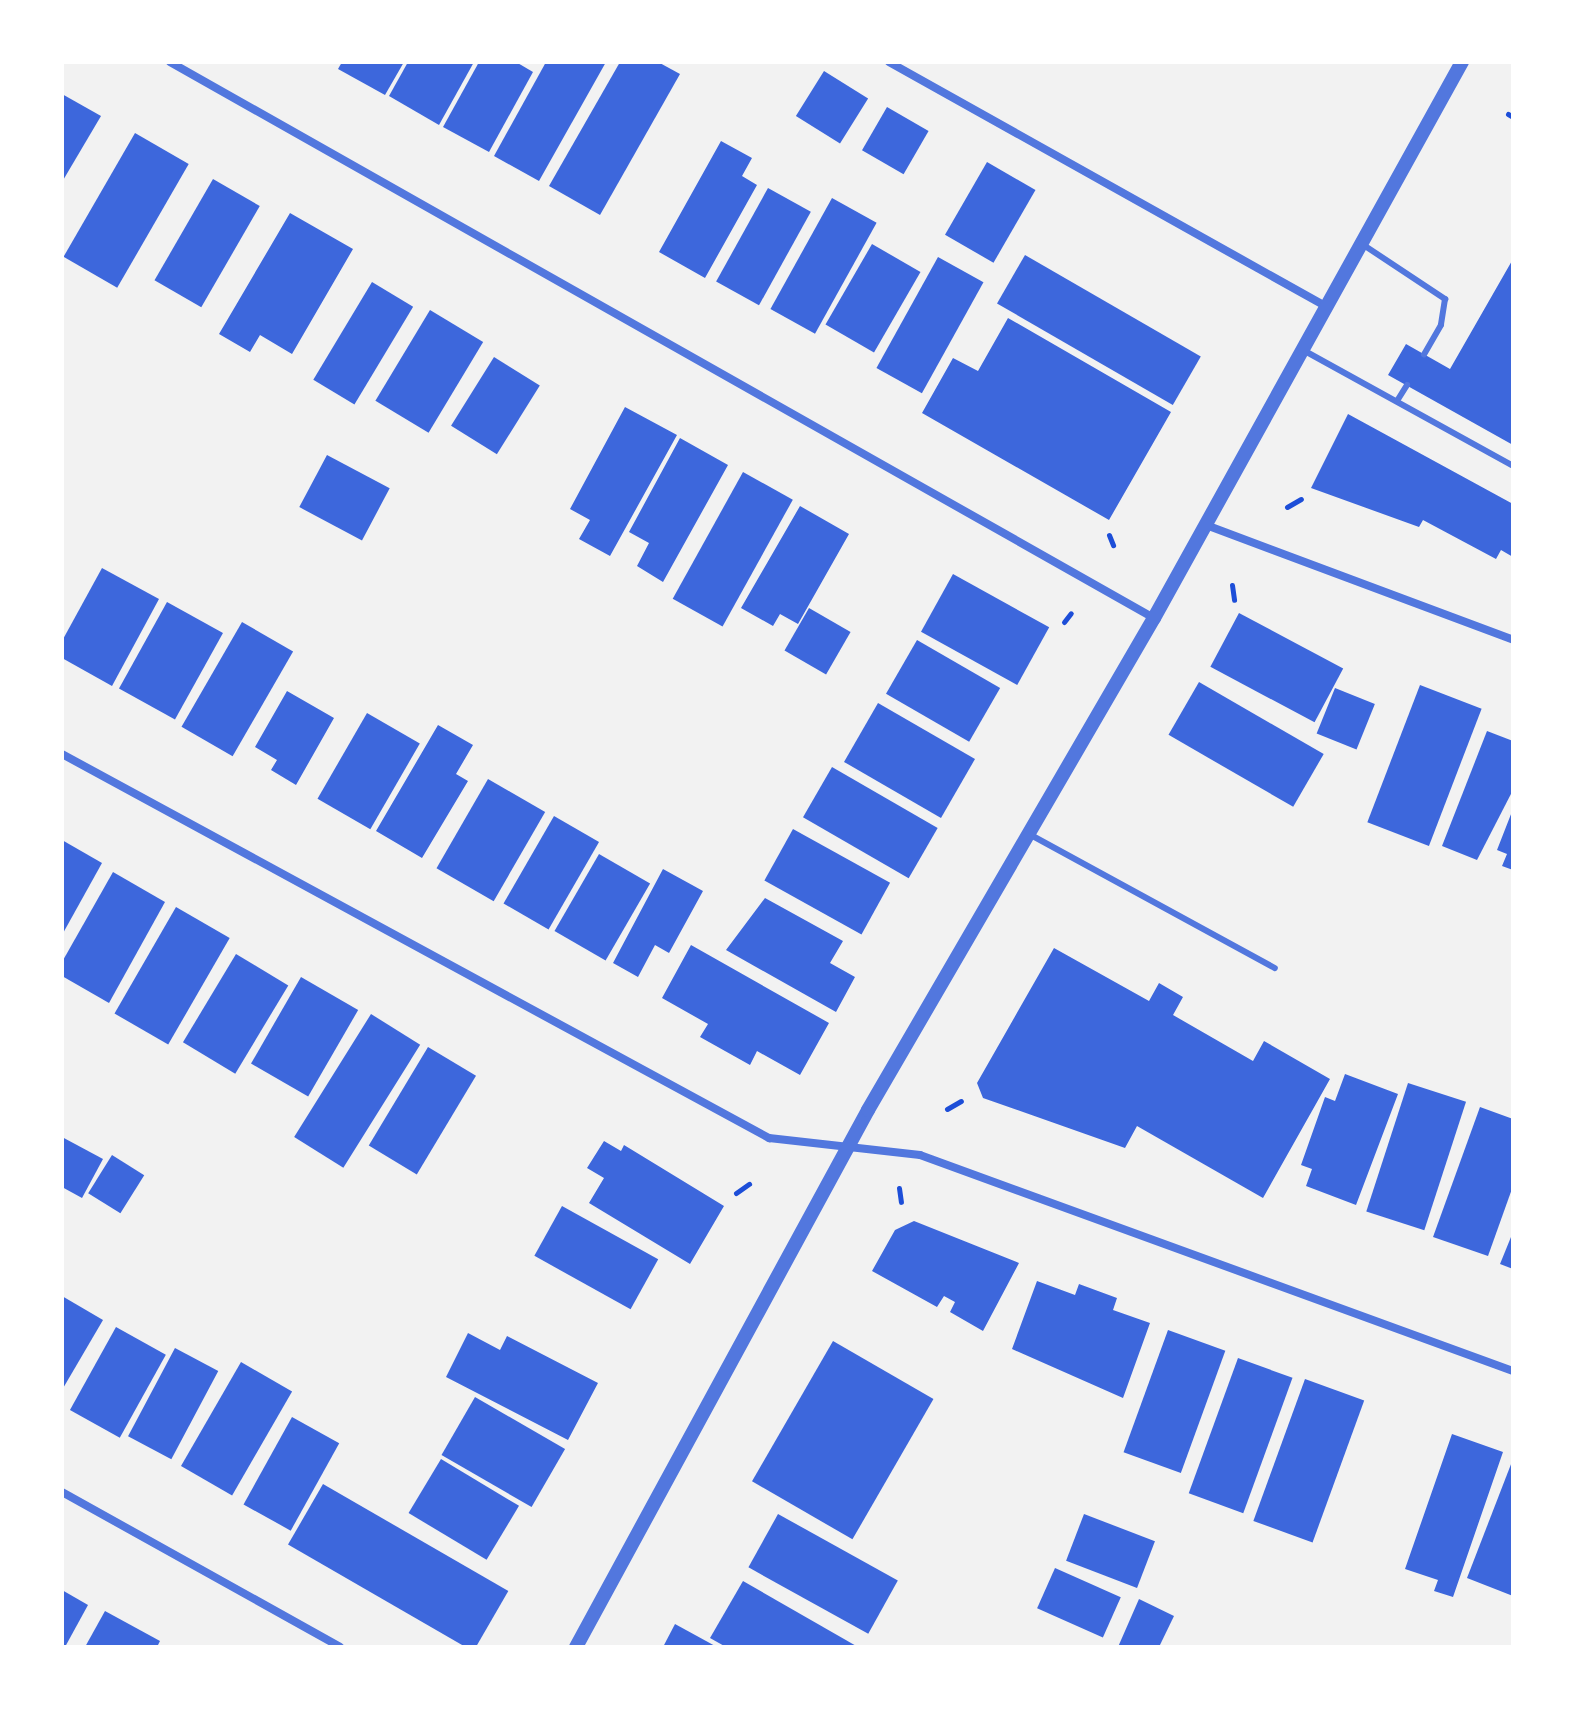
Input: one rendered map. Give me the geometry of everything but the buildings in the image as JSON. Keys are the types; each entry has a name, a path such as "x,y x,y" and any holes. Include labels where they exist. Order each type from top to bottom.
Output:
{"street":[{"path":"170,62 1154,618"},
{"path":"889,62 1327,307"},
{"path":"576,1647 848,1148 1154,618 1462,62"},
{"path":"1206,525 1513,640"},
{"path":"62,754 769,1138 920,1155 1513,1371"},
{"path":"62,1492 340,1647"}],"lane":[{"path":"1362,244 1445,299 1441,325 1424,355"},
{"path":"1303,350 1513,466"},
{"path":"1397,401 1407,385"},
{"path":"1028,834 1275,968"}],"path":[{"path":"1287,507 1301,499"},
{"path":"1109,535 1113,545"},
{"path":"1232,585 1234,600"},
{"path":"1064,622 1071,613"},
{"path":"947,1109 961,1101"},
{"path":"736,1193 749,1184"},
{"path":"899,1188 901,1202"}]}
